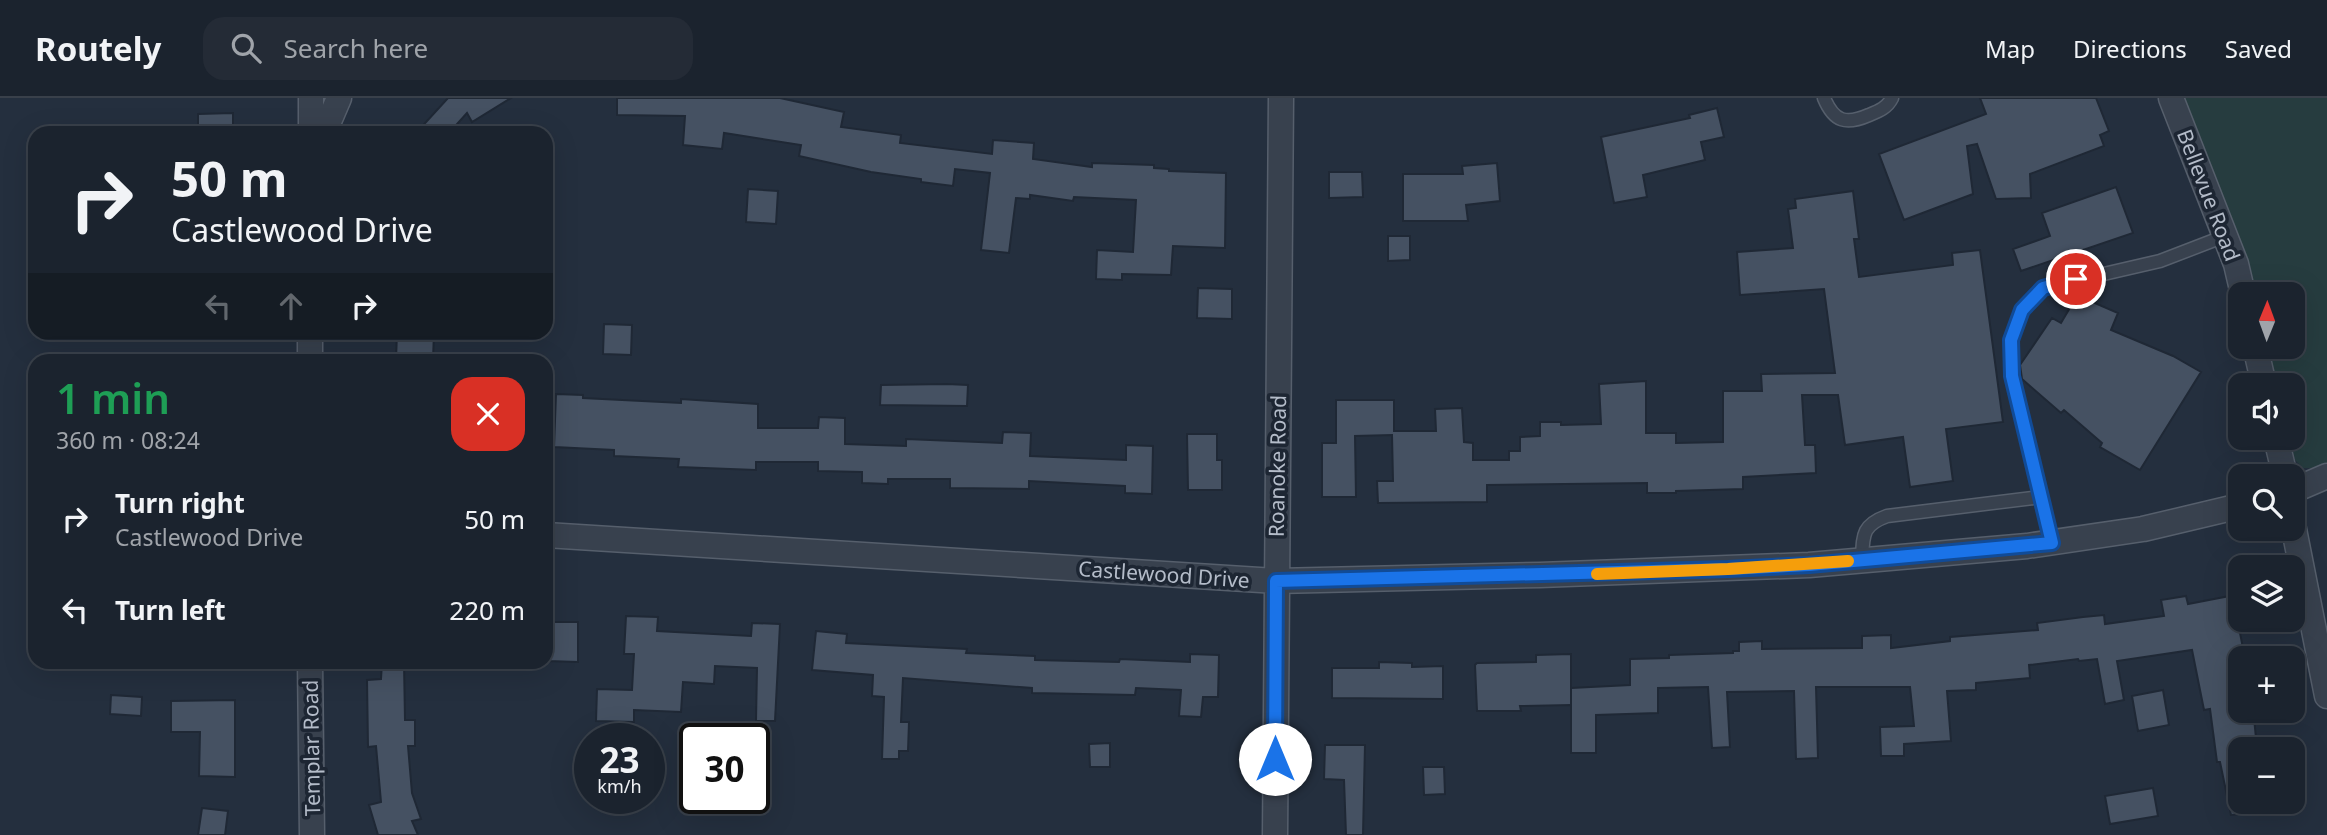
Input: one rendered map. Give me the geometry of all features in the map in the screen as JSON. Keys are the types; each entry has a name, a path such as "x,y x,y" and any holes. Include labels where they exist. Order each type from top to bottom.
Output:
{"street":[{"path":"311,98 311,126"},
{"path":"327,126 339,98"},
{"name":"Roanoke Road","path":"1275,835 1281,98"},
{"name":"Bellevue Road","path":"2171,98 2236,264 2240,282"},
{"path":"2305,485 2327,476"},
{"name":"Castlewood Drive","path":"553,536 1276,581 1728,569 1862,560 2052,543 2143,529 2228,509"},
{"path":"2296,541 2327,696"},
{"name":"Templar Road","path":"310,669 312,835"}],"lane":[{"path":"1824,98 1829,111 1846,121 1857,120 1883,109 1892,98"},
{"path":"2052,543 2012,376 2011,340 2022,310 2043,288 2160,261 2225,236"},
{"path":"1862,560 1863,536 1872,522 1887,516 2041,497"}],"green space":[{"path":"2181,98 2327,98 2327,465 2320,468 2305,468 2305,464 2299,464 2295,460 2292,450 2305,450 2305,373 2273,373 2269,359 2305,359 2305,282 2248,282"}],"building":[{"path":"448,98 511,98 472,122 467,113 455,126 422,126"},
{"path":"617,98 780,98 844,112 841,127 901,135 900,143 992,154 993,140 1034,143 1033,159 1092,167 1092,163 1154,165 1154,168 1169,171 1226,173 1225,248 1173,246 1171,275 1122,274 1122,280 1096,279 1097,250 1133,252 1136,200 1074,197 1073,201 1030,195 1030,199 1016,198 1009,253 981,250 990,173 955,169 953,186 921,182 921,179 871,172 799,156 801,145 724,133 722,149 683,145 685,116 617,115"},
{"path":"1980,98 2096,98 2109,131 2100,135 2104,146 2030,174 2031,198 1996,199 1977,144 1967,146 1973,194 1904,220 1879,154 1986,114"},
{"path":"1717,108 1724,137 1701,142 1705,160 1643,175 1647,197 1614,203 1601,137 1690,118 1689,115"},
{"path":"233,113 233,126 198,126 198,114"},
{"path":"1497,163 1500,201 1466,205 1468,221 1403,221 1403,174 1463,174 1462,166"},
{"path":"1329,172 1362,172 1363,197 1329,198"},
{"path":"2116,187 2133,233 2021,271 2013,249 2050,236 2042,213"},
{"path":"748,189 778,191 776,224 746,222"},
{"path":"1853,191 1859,239 1854,239 1859,277 1953,265 1952,253 1980,250 2003,422 1946,429 1953,481 1910,487 1903,437 1845,445 1838,395 1802,395 1805,445 1815,445 1816,473 1743,477 1743,489 1647,493 1647,483 1487,485 1487,502 1378,503 1377,481 1393,481 1392,435 1355,436 1356,497 1322,497 1322,443 1336,443 1336,400 1394,400 1394,431 1436,431 1435,409 1462,408 1464,442 1473,443 1473,460 1509,460 1509,451 1520,451 1520,437 1540,436 1540,422 1561,422 1561,425 1601,424 1599,384 1646,381 1646,433 1676,433 1676,443 1723,442 1723,391 1762,391 1761,374 1835,373 1824,289 1740,295 1737,252 1793,248 1788,209 1796,208 1795,199"},
{"path":"1388,236 1410,236 1410,260 1388,261"},
{"path":"1198,288 1232,289 1232,319 1197,318"},
{"path":"2081,297 2118,313 2111,330 2173,356 2201,372 2140,470 2100,447 2102,443 2064,410 2061,413 2022,379 2020,365 2052,318 2061,323 2071,306 2077,308"},
{"path":"604,324 632,325 631,355 603,354"},
{"path":"397,340 434,340 433,354 396,354"},
{"path":"881,385 968,385 967,406 880,405"},
{"path":"556,394 681,403 681,399 758,404 758,428 818,428 819,417 845,418 845,444 906,446 906,439 1002,443 1003,432 1031,433 1030,456 1126,460 1126,445 1153,446 1152,494 1125,493 1125,486 1029,481 1029,489 950,488 950,479 888,479 888,484 862,483 862,472 818,471 818,462 756,462 756,470 678,467 679,459 614,456 614,450 554,447"},
{"path":"1187,434 1217,434 1217,460 1222,460 1222,490 1188,490"},
{"path":"2186,596 2188,604 2228,596 2228,632 2240,632 2243,646 2228,646 2228,723 2254,723 2256,737 2228,737 2228,801 2220,762 2217,762 2210,709 2204,710 2192,650 2117,661 2124,700 2105,704 2097,659 2029,665 2030,678 1976,683 1976,690 1947,691 1951,741 1904,744 1904,756 1881,756 1880,727 1914,726 1910,687 1816,687 1818,758 1796,759 1794,691 1727,692 1730,747 1712,748 1708,687 1658,688 1658,713 1596,715 1596,753 1571,753 1571,705 1520,706 1521,711 1477,711 1477,663 1536,662 1536,655 1571,654 1571,688 1630,685 1630,659 1733,653 1739,651 1739,642 1762,641 1762,649 1862,648 1862,636 1891,635 1891,648 1950,641 1950,637 2038,630 2037,623 2083,617 2104,615 2105,624 2164,616 2161,600"},
{"path":"626,616 658,617 657,631 751,636 752,623 780,624 775,721 756,721 757,668 715,666 714,684 683,682 681,712 634,710 634,722 596,721 597,689 632,690 634,654 624,654"},
{"path":"553,622 578,622 578,662 553,661"},
{"path":"816,631 847,634 846,643 967,649 966,653 1035,656 1035,660 1190,662 1190,654 1219,655 1218,697 1203,697 1201,717 1179,716 1181,690 1136,688 1135,695 1032,693 1032,688 903,678 901,722 909,722 908,751 899,751 899,759 882,759 884,697 872,696 873,675 812,670"},
{"path":"1379,662 1412,663 1412,667 1443,666 1443,699 1332,698 1332,668 1379,668"},
{"path":"382,669 404,669 405,720 415,720 415,746 408,746 412,793 421,819 412,821 418,835 378,835 369,805 381,802 376,746 368,747 367,680 381,679"},
{"path":"2163,690 2169,725 2138,731 2132,696"},
{"path":"111,695 142,697 141,716 110,714"},
{"path":"235,700 235,777 199,776 200,732 171,732 171,701"},
{"path":"1110,743 1110,767 1090,767 1089,744"},
{"path":"1325,745 1365,745 1363,835 1346,835 1344,780 1324,779"},
{"path":"1423,767 1444,767 1445,794 1424,795"},
{"path":"2153,788 2158,816 2110,824 2105,796"},
{"path":"202,808 228,811 225,835 198,835"}],"slow traffic":[{"path":"1597,574 1848,561"}],"route":[{"path":"1275,759 1276,581 1728,569 1809,565 2052,543 2012,376 2011,340 2022,310 2043,288 2076,279"}]}
